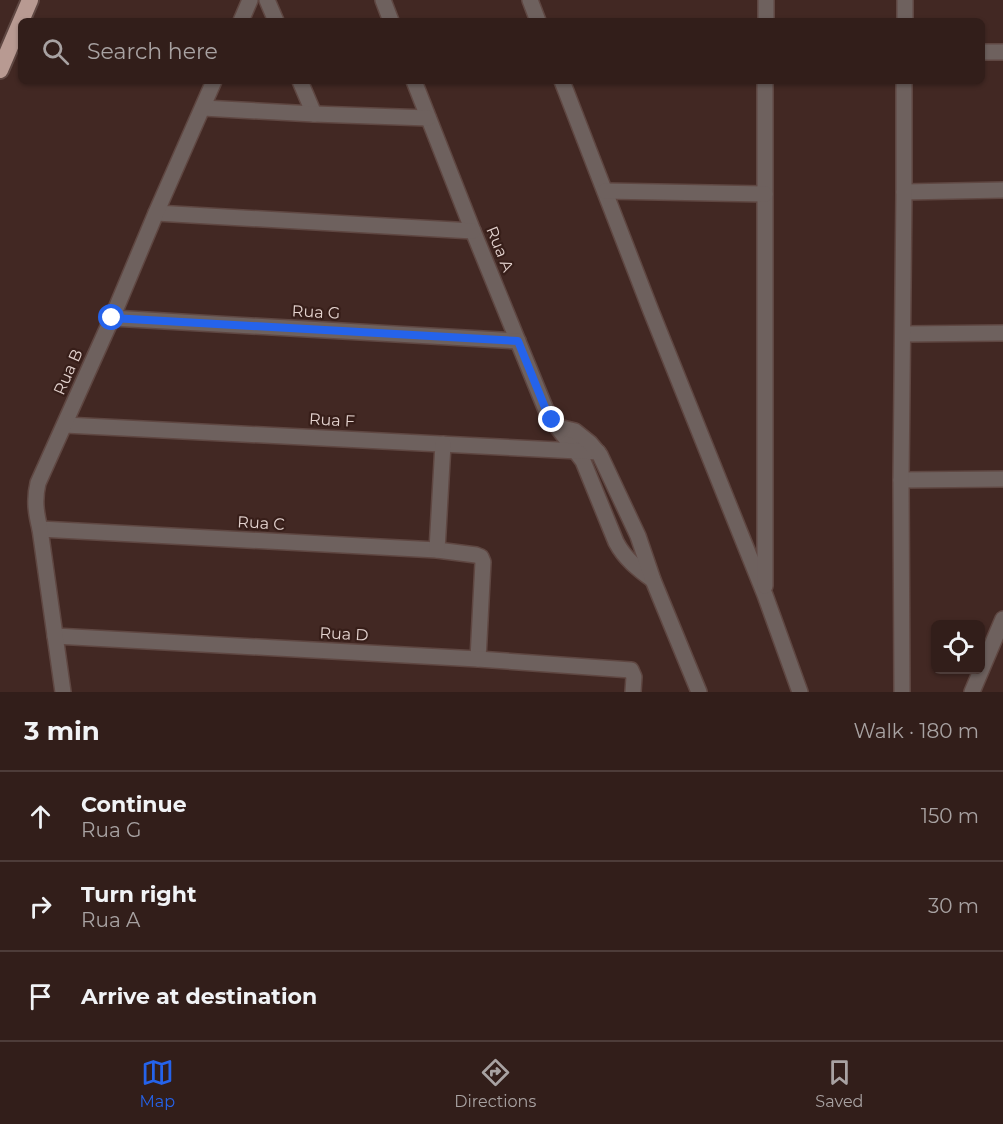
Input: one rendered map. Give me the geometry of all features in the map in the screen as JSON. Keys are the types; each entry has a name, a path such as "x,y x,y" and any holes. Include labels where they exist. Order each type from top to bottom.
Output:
{"highway":[{"path":"22,18 30,0"},
{"path":"0,70 18,28"}],"street":[{"path":"242,18 250,0"},
{"path":"267,0 275,18"},
{"path":"383,0 390,18"},
{"path":"530,0 537,18"},
{"path":"766,0 766,18"},
{"path":"904,18 905,0"},
{"path":"985,52 1003,52"},
{"name":"Rua B","path":"63,692 35,494 213,84"},
{"path":"301,84 314,114"},
{"name":"Rua A","path":"415,84 546,410 583,461 622,553 635,567 653,580"},
{"path":"563,84 765,595 800,692"},
{"path":"765,84 765,595"},
{"path":"902,692 904,84"},
{"path":"203,108 428,118"},
{"path":"904,192 1003,190"},
{"path":"605,191 765,194"},
{"path":"156,213 473,231"},
{"name":"Rua G","path":"112,318 518,341"},
{"path":"903,334 1003,333"},
{"name":"Rua F","path":"65,425 598,452"},
{"path":"558,426 576,431 598,452 638,536 653,580 699,692"},
{"path":"437,550 442,444"},
{"path":"901,480 1003,479"},
{"name":"Rua C","path":"40,529 437,550 476,555 481,557 483,562 478,659"},
{"path":"972,692 1003,619"},
{"name":"Rua D","path":"55,636 478,659 631,670 634,677 633,692"}],"route":[{"path":"112,318 518,341 552,420"}]}
